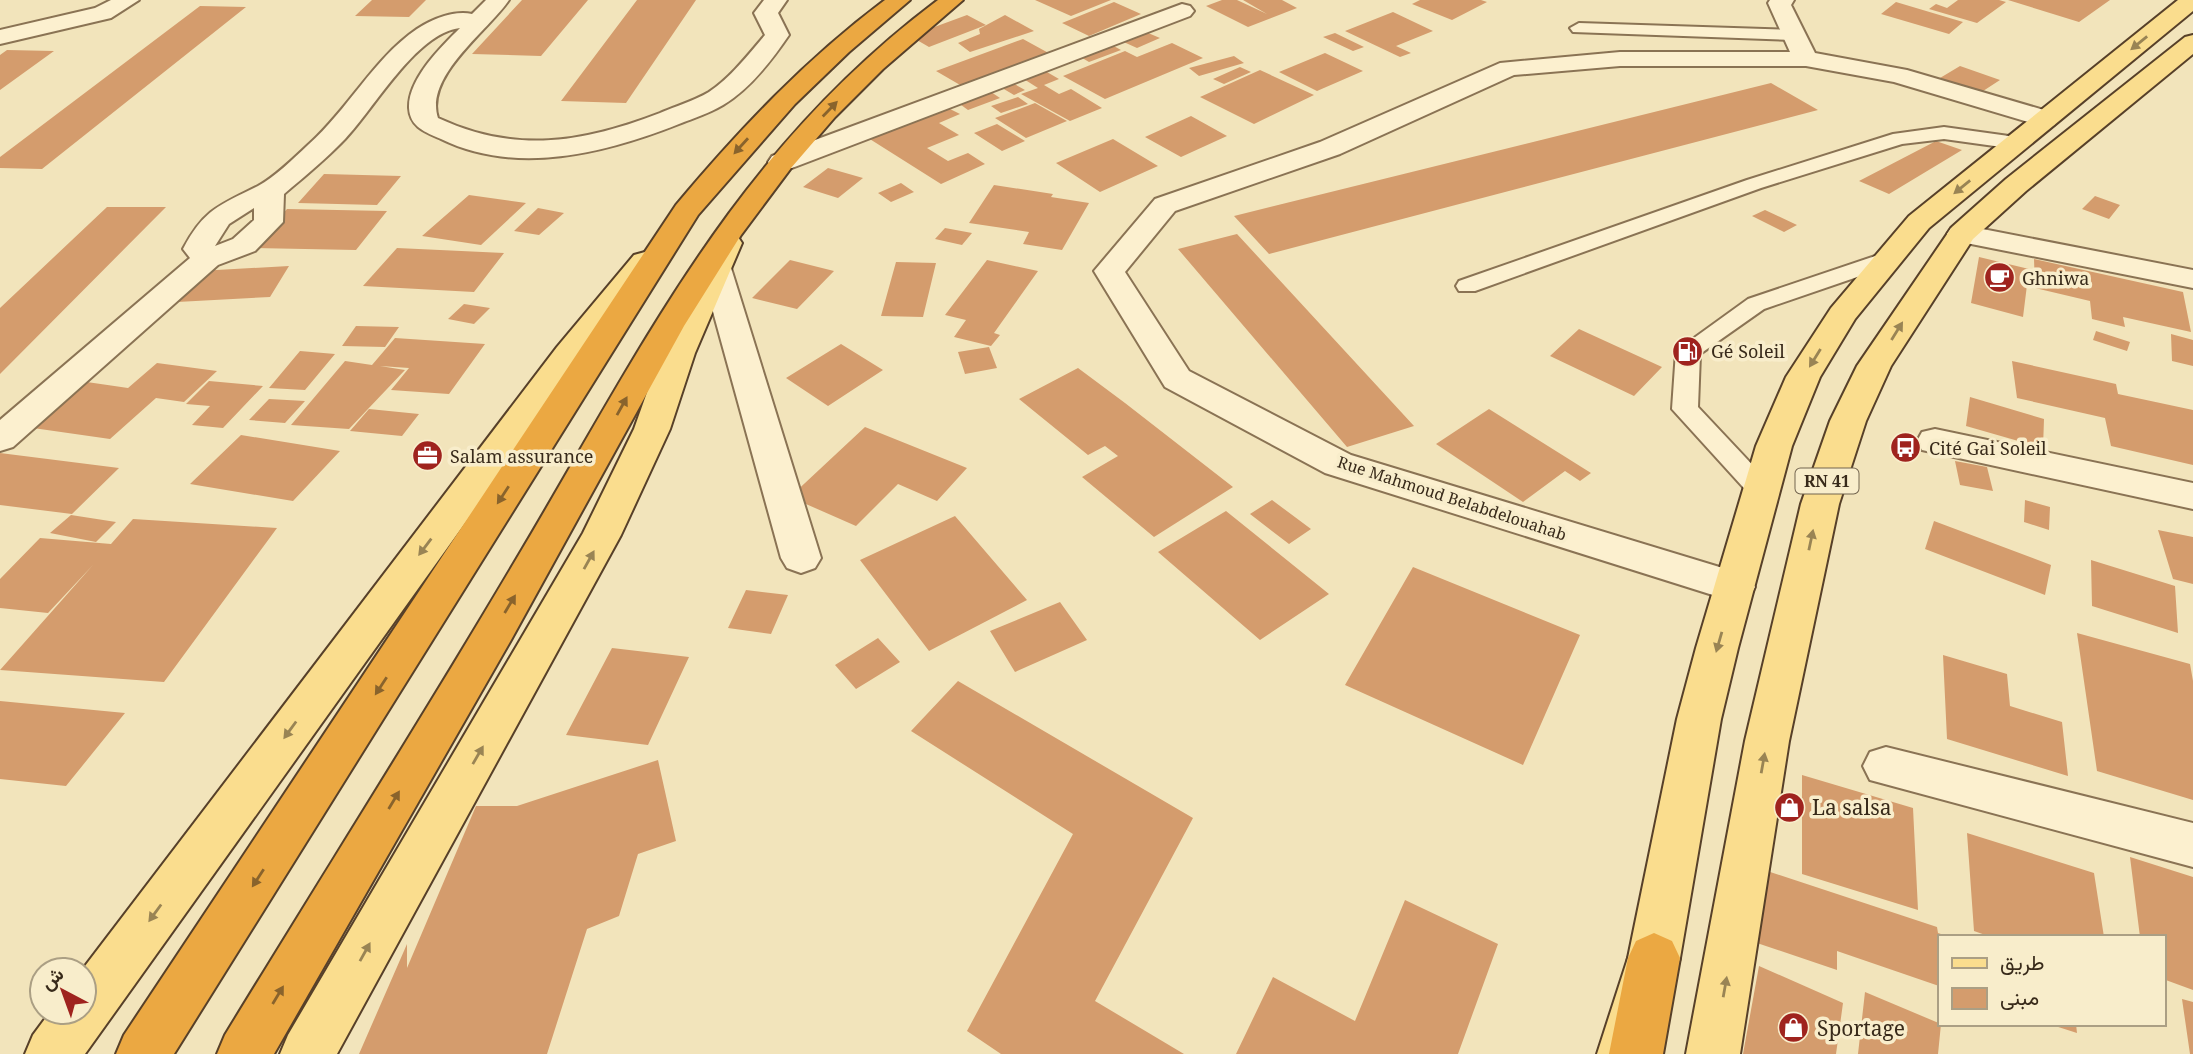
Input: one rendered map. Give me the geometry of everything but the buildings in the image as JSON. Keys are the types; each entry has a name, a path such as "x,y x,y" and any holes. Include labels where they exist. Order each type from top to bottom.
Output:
{"highway":[{"path":"143,1054 686,211 776,106 845,43 899,0"},
{"path":"244,1054 531,568 662,334 738,217 782,162 858,80 899,41 952,0"},
{"path":"1636,1054 1654,958"}],"main road":[{"path":"1624,1054 1654,958 1699,719 1773,446 1802,377 1842,315 1919,222 2192,0"},
{"name":"RN 41","path":"1713,1054 1767,741 1819,504 1848,421 1874,366 1962,234 2016,185 2193,42"},
{"path":"98,991 569,354 686,211"},
{"path":"307,1054 532,663 602,535 652,429 678,354 738,217"},
{"path":"52,1054 72,1026"}],"street":[{"path":"0,36 49,0"},
{"path":"0,36 103,13 128,0"},
{"path":"498,0 446,59 426,89 422,106 426,122 452,137 486,147 578,148 644,129 722,95 755,62 777,34 766,13 776,0"},
{"path":"1783,0 1779,3 1801,47"},
{"path":"782,162 1182,11"},
{"path":"0,439 207,259 198,249 211,222 233,206 270,191 338,132 426,31 448,20 464,19 474,29"},
{"name":"Rue Mahmoud Belabdelouahab","path":"1735,587 1338,464 1177,379 1110,271 1165,205 1330,148 1509,68 1801,47 2045,119"},
{"path":"1962,234 2193,279"},
{"path":"716,268 801,558"},
{"path":"1936,441 2193,496"},
{"path":"1886,766 2193,845"}],"lane":[{"path":"1578,28 1801,47"},
{"path":"1467,286 1754,184 1900,138 1944,133 2016,143"},
{"path":"1762,490 1685,409 1688,351 1756,304 1887,259"}],"place":[{"name":"Ghniwa","path":"1999,278"},
{"name":"Gé Soleil","path":"1688,351"},
{"name":"Cité Gai Soleil","path":"1906,448"},
{"name":"Salam assurance","path":"427,456"},
{"name":"La salsa","path":"1789,807"},
{"name":"Sportage","path":"1794,1028"}]}
